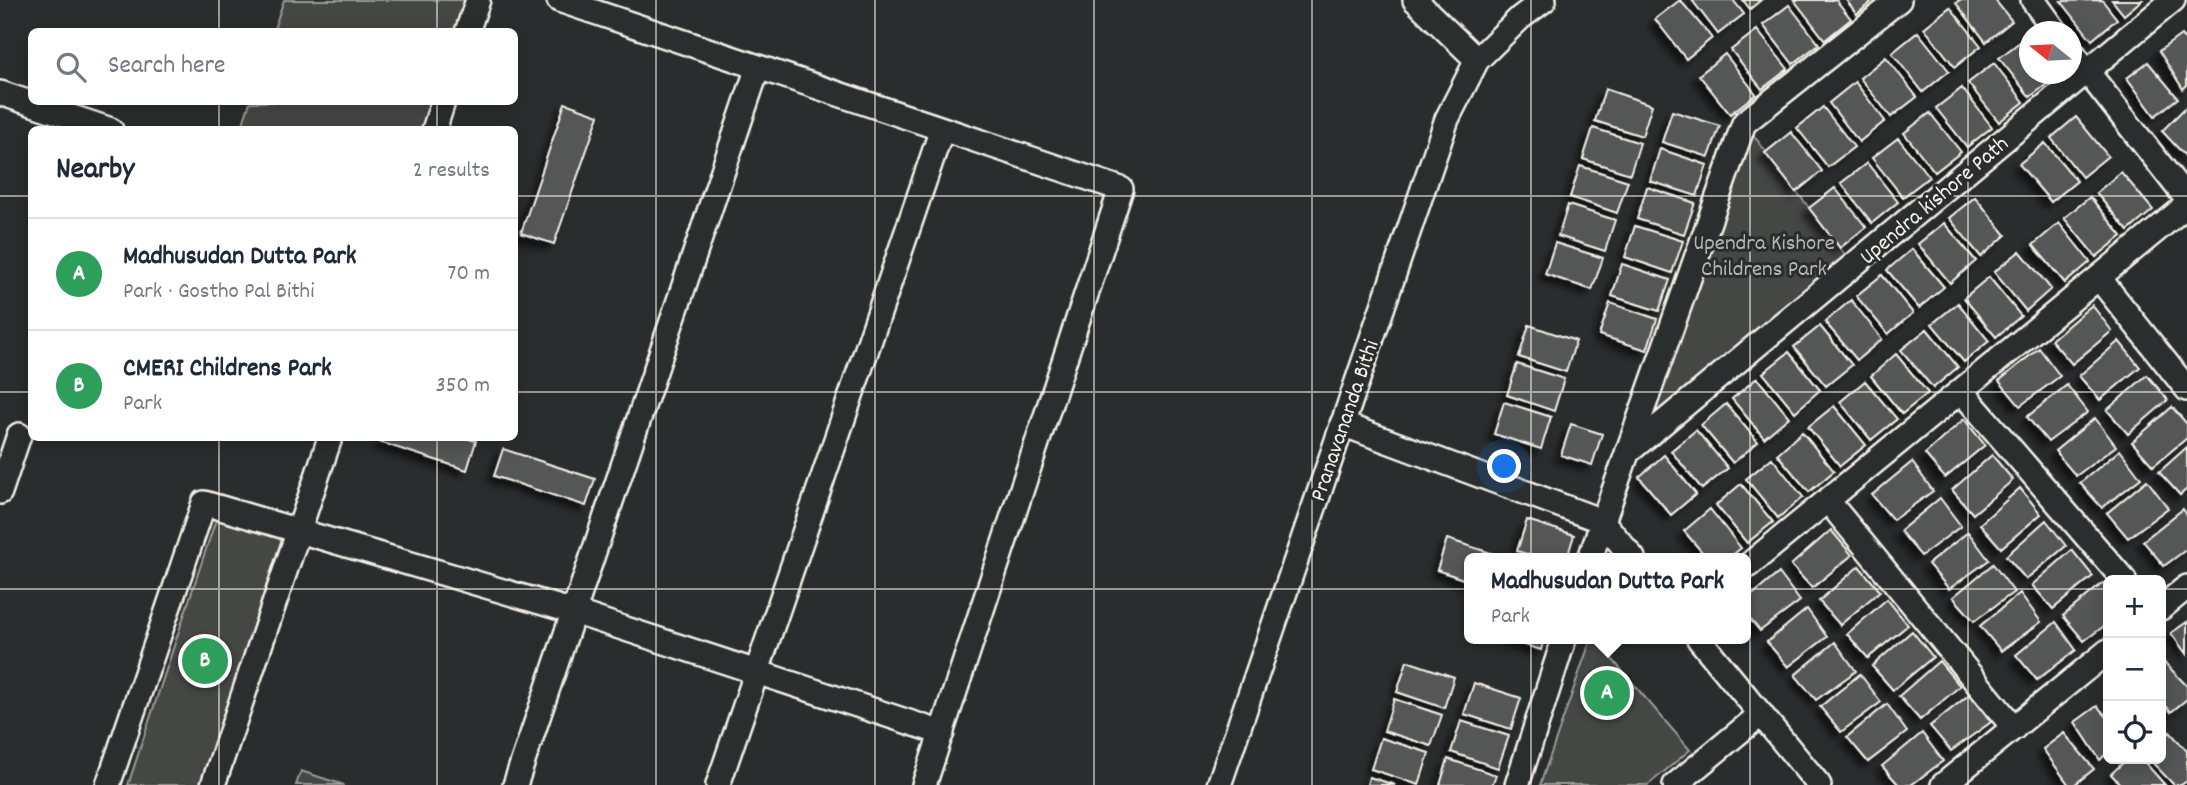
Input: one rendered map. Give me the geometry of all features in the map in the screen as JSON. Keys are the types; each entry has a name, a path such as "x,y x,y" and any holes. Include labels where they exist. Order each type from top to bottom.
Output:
{"street":[{"path":"468,28 478,0"},
{"path":"559,0 1121,190 924,785"},
{"path":"1415,0 1477,60"},
{"name":"Pranavananda Bithi","path":"1219,785 1447,119 1477,60 1544,0"},
{"path":"1592,553 1744,122 1899,0"},
{"path":"2032,0 2048,21"},
{"name":"Upendra kishore Path","path":"1628,452 2174,0"},
{"path":"515,785 758,67"},
{"path":"2082,67 2187,199"},
{"path":"0,93 28,102"},
{"path":"36,105 99,126"},
{"path":"435,126 442,105"},
{"path":"719,785 942,129"},
{"path":"1751,563 2187,205"},
{"path":"2099,278 2187,389"},
{"path":"1961,391 2120,575"},
{"path":"1342,424 1602,521 1629,553"},
{"path":"0,492 19,435"},
{"path":"213,785 329,441"},
{"path":"1828,500 2014,728"},
{"path":"108,785 204,503 574,612 942,733"},
{"path":"2166,604 2187,587"},
{"path":"1517,785 1562,644"},
{"path":"1703,644 1819,785"},
{"path":"1943,785 2103,655"},
{"path":"1675,785 1761,714"}],"green space":[{"path":"284,0 478,0 468,28 274,28"},
{"path":"249,105 442,105 435,126 242,126"},
{"name":"Upendra Kishore Childrens Park","path":"1744,123 1853,265 1642,430"},
{"path":"217,516 282,538 201,785 128,785"},
{"path":"1589,644 1599,644 1690,750 1648,785 1540,785"},
{"path":"301,771 344,785 296,785"}],"building":[{"path":"1680,0 1712,38 1686,59 1655,19"},
{"path":"1692,0 1733,0 1744,14 1718,34"},
{"path":"1743,0 1761,0 1750,9"},
{"path":"1794,0 1836,0 1851,19 1825,40"},
{"path":"1846,0 1874,0 1857,14"},
{"path":"1959,0 1995,0 2012,21 1986,42 1956,3"},
{"path":"2102,0 2117,19 2092,40 2082,27 2082,21 2077,21 2061,1"},
{"path":"2112,0 2142,0 2124,15"},
{"path":"1789,5 1819,44 1793,64 1763,25"},
{"path":"1950,7 1981,46 1955,67 1924,28"},
{"path":"1757,30 1788,69 1762,89 1731,50"},
{"path":"1918,32 1949,71 1923,92 1892,53"},
{"path":"2181,35 2187,42 2187,85 2183,89 2159,51"},
{"path":"2019,43 2019,83 1999,58"},
{"path":"1725,54 1756,94 1730,114 1699,75"},
{"path":"1886,57 1917,97 1891,117 1860,78"},
{"path":"2148,62 2178,98 2155,116 2127,78"},
{"path":"1994,63 2024,102 1999,122 1968,83"},
{"path":"1855,82 1885,121 1859,142 1829,103"},
{"path":"2020,84 2047,84 2030,97"},
{"path":"1962,88 1992,127 1967,147 1936,108"},
{"path":"1605,89 1652,105 1642,136 1595,121"},
{"path":"565,103 599,115 554,244 521,233"},
{"path":"1823,107 1854,147 1828,167 1797,128"},
{"path":"2187,108 2187,158 2162,131"},
{"path":"1672,111 1720,126 1709,157 1662,142"},
{"path":"1930,113 1961,152 1935,172 1904,133"},
{"path":"2076,117 2108,156 2082,177 2051,138"},
{"path":"1593,128 1640,143 1630,174 1583,159"},
{"path":"1791,132 1822,171 1796,192 1765,153"},
{"path":"1898,138 1929,177 1903,197 1872,158"},
{"path":"2045,143 2077,181 2051,202 2019,164"},
{"path":"1660,149 1707,165 1697,196 1650,181"},
{"path":"1867,163 1898,202 1872,223 1841,183"},
{"path":"1580,166 1628,181 1617,213 1570,197"},
{"path":"2121,172 2153,210 2128,231 2096,193"},
{"path":"1647,187 1695,203 1684,234 1637,219"},
{"path":"1835,188 1866,227 1840,248 1809,208"},
{"path":"1975,197 2006,235 1981,257 1949,218"},
{"path":"2090,197 2122,236 2096,257 2064,218"},
{"path":"1568,205 1615,220 1605,251 1558,236"},
{"path":"1944,223 1976,261 1950,283 1918,244"},
{"path":"2059,223 2090,262 2065,283 2033,245"},
{"path":"1635,226 1683,241 1672,273 1625,257"},
{"path":"1555,243 1603,258 1592,290 1545,274"},
{"path":"1912,249 1944,287 1919,308 1887,270"},
{"path":"2020,251 2051,289 2026,311 1994,272"},
{"path":"1622,264 1670,280 1659,311 1612,296"},
{"path":"1882,275 1913,313 1888,334 1856,296"},
{"path":"1989,277 2021,316 1996,337 1964,298"},
{"path":"1851,300 1882,339 1857,360 1825,322"},
{"path":"1610,303 1657,319 1647,350 1599,335"},
{"path":"1958,303 1989,341 1964,362 1932,324"},
{"path":"2092,305 2112,331 2072,364 2051,340"},
{"path":"1529,325 1576,341 1566,372 1519,357"},
{"path":"1820,326 1852,365 1826,386 1794,347"},
{"path":"1927,329 1958,367 1933,388 1901,350"},
{"path":"2119,341 2140,367 2100,400 2079,376"},
{"path":"2039,348 2060,376 2020,406 1999,381"},
{"path":"1789,352 1820,390 1795,412 1763,373"},
{"path":"1896,354 1928,393 1902,414 1871,376"},
{"path":"1517,364 1564,379 1554,411 1507,395"},
{"path":"2147,375 2168,400 2128,434 2107,410"},
{"path":"1757,378 1789,417 1764,438 1732,399"},
{"path":"1865,381 1897,419 1871,440 1840,402"},
{"path":"2067,385 2088,412 2048,442 2027,417"},
{"path":"1504,402 1551,417 1541,449 1494,434"},
{"path":"1726,404 1758,442 1733,463 1701,425"},
{"path":"1834,406 1866,445 1840,466 1808,427"},
{"path":"2172,407 2187,424 2187,438 2153,466 2132,442"},
{"path":"2095,418 2116,446 2076,476 2055,451"},
{"path":"1964,419 1985,445 1945,478 1925,454"},
{"path":"1571,424 1602,434 1592,465 1561,455"},
{"path":"1696,430 1728,468 1702,489 1671,451"},
{"path":"1802,432 1834,471 1809,492 1777,454"},
{"path":"380,441 476,441 467,470"},
{"path":"2187,447 2187,489 2180,495 2159,472"},
{"path":"503,449 595,479 586,506 494,476"},
{"path":"2120,450 2141,478 2102,508 2080,483"},
{"path":"1664,455 1696,494 1671,515 1639,477"},
{"path":"1992,455 2013,480 1973,514 1952,490"},
{"path":"1772,458 1803,497 1778,518 1746,479"},
{"path":"1912,462 1933,491 1893,520 1872,495"},
{"path":"2147,480 2168,508 2128,538 2107,513"},
{"path":"1741,484 1773,522 1747,543 1716,505"},
{"path":"2020,488 2041,514 2001,548 1980,524"},
{"path":"1940,498 1961,526 1921,556 1900,531"},
{"path":"1710,509 1741,548 1735,553 1703,553 1684,531"},
{"path":"2183,509 2187,515 2187,549 2164,566 2143,541"},
{"path":"1527,520 1574,535 1569,553 1517,551"},
{"path":"2046,520 2066,546 2026,579 2006,556"},
{"path":"1831,530 1852,555 1812,588 1791,565"},
{"path":"1968,532 1989,560 1949,589 1928,564"},
{"path":"1447,539 1491,553 1464,553 1464,579 1437,570"},
{"path":"2072,550 2093,576 2053,609 2032,585"},
{"path":"1993,564 2014,592 1974,621 1953,597"},
{"path":"1859,566 1880,591 1840,625 1819,601"},
{"path":"1779,573 1800,601 1760,631 1751,620 1751,596"},
{"path":"2103,583 2103,627 2084,641 2063,616"},
{"path":"2020,593 2041,622 2001,651 1980,626"},
{"path":"1887,599 1908,625 1868,658 1847,634"},
{"path":"1807,609 1827,637 1788,667 1767,642"},
{"path":"2056,622 2076,650 2037,680 2016,655"},
{"path":"2187,622 2187,655 2171,633"},
{"path":"1912,631 1933,657 1893,690 1872,666"},
{"path":"1835,642 1856,671 1816,700 1795,675"},
{"path":"1522,644 1543,644 1541,650"},
{"path":"1407,661 1454,677 1444,708 1397,692"},
{"path":"1939,661 1960,686 1920,720 1899,696"},
{"path":"2166,664 2187,686 2187,699 2171,712 2166,706"},
{"path":"1860,674 1881,702 1841,732 1820,707"},
{"path":"1474,683 1521,698 1511,729 1464,714"},
{"path":"1970,694 1991,722 1951,751 1930,726"},
{"path":"1394,699 1442,715 1431,746 1384,731"},
{"path":"1887,704 1907,732 1868,762 1847,737"},
{"path":"2097,706 2103,713 2103,757 2100,760 2075,722"},
{"path":"1461,721 1509,736 1498,768 1451,752"},
{"path":"2170,732 2187,751 2187,781 2181,785 2174,785 2154,764 2166,764 2166,736"},
{"path":"1922,733 1943,761 1911,785 1899,785 1882,766"},
{"path":"2064,733 2094,769 2074,785 2069,785 2043,749"},
{"path":"1381,738 1429,753 1419,785 1371,769"},
{"path":"1448,759 1496,775 1492,785 1440,785"},
{"path":"2122,764 2146,764 2165,785 2121,785 2111,774"},
{"path":"1369,777 1395,785 1367,785"}],"place":[{"name":"CMERI Childrens Park","path":"205,661"},
{"name":"Madhusudan Dutta Park","path":"1607,693"}]}
